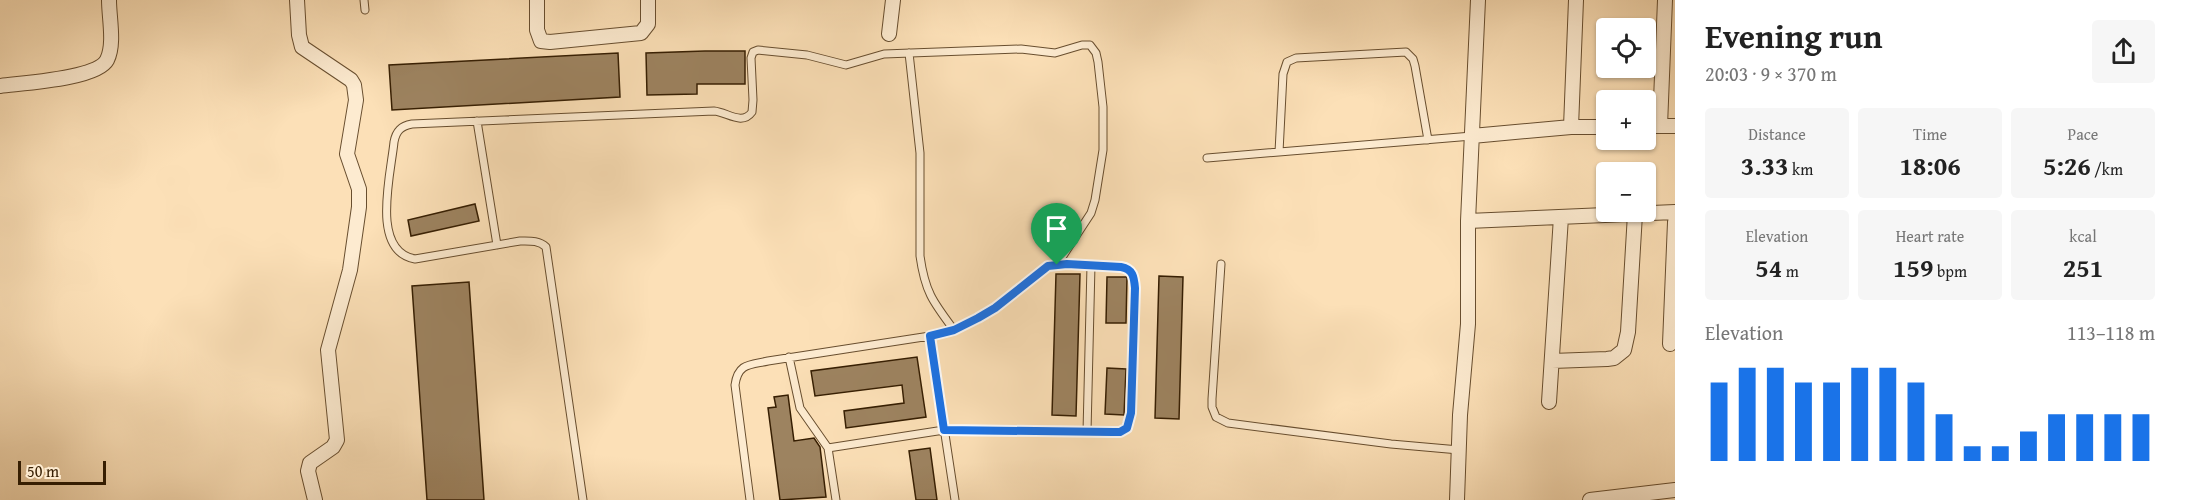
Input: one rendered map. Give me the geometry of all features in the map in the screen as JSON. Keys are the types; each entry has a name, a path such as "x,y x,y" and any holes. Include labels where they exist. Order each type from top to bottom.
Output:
{"street":[{"path":"0,86 84,74 101,68 109,55 109,0"},
{"path":"297,0 302,47 346,76 354,85 356,100 347,154 360,197 350,270 328,350 337,440 333,447 313,460 309,467 315,500"},
{"path":"537,0 538,34 541,41 550,42 641,33 648,24 648,0"},
{"path":"889,34 893,0"},
{"path":"1457,500 1468,324 1468,221 1478,0"},
{"path":"1571,127 1576,0"},
{"path":"1660,126 1665,0"},
{"path":"1656,126 1675,126"},
{"path":"1472,136 1571,127 1596,127"},
{"path":"1656,213 1675,212"},
{"path":"1468,221 1596,216"},
{"path":"1549,402 1561,218"},
{"path":"1552,361 1607,359 1614,358 1624,351 1628,332 1635,222"},
{"path":"1670,344 1675,222"},
{"path":"1590,500 1675,490"}],"lane":[{"path":"364,0 365,10"},
{"path":"583,500 549,253 543,243 520,241 426,258 405,257 394,246 387,227 394,142 398,130 402,127 411,124 714,111 740,119 752,112 751,58 755,51 807,55 846,65 877,55 1021,49 1055,53 1082,45 1092,46 1098,62 1102,96 1103,150 1091,213 1057,265"},
{"path":"1279,152 1283,74 1287,62 1296,58 1406,52 1413,59 1415,66 1428,140"},
{"path":"909,53 920,153 922,272 926,289 932,300 954,330"},
{"path":"477,121 497,245"},
{"path":"1207,158 1472,136"},
{"path":"1221,264 1212,399 1216,417 1228,423 1391,444 1459,450"},
{"path":"1087,432 1091,265"},
{"path":"750,500 735,385 738,371 743,367 789,357 930,336 954,330 995,308 1048,266 1091,265 1127,268 1133,274 1135,288 1131,413 1128,425 1120,432 944,430 828,448"},
{"path":"930,336 955,500"},
{"path":"789,357 800,408 828,448 836,500"}],"building":[{"path":"745,51 745,84 697,84 697,94 647,95 646,53"},
{"path":"618,53 620,97 392,110 389,65"},
{"path":"475,204 479,221 411,236 408,220"},
{"path":"1056,274 1080,274 1076,416 1052,415"},
{"path":"1159,276 1183,277 1179,419 1155,418"},
{"path":"1107,277 1127,277 1126,323 1106,323"},
{"path":"469,282 484,500 427,500 412,286"},
{"path":"917,357 926,417 846,428 844,411 904,403 902,385 815,396 811,371"},
{"path":"1107,368 1126,369 1124,415 1105,414"},
{"path":"788,395 794,441 814,438 820,447 826,497 780,500 768,408 776,407 774,397"},
{"path":"930,448 937,500 916,500 909,451"}],"route":[{"path":"1057,265 1121,267 1127,268 1133,274 1135,288 1131,413 1127,428 1120,432 944,430 930,336 954,330 978,318 995,308 1041,270 1057,265"}]}
